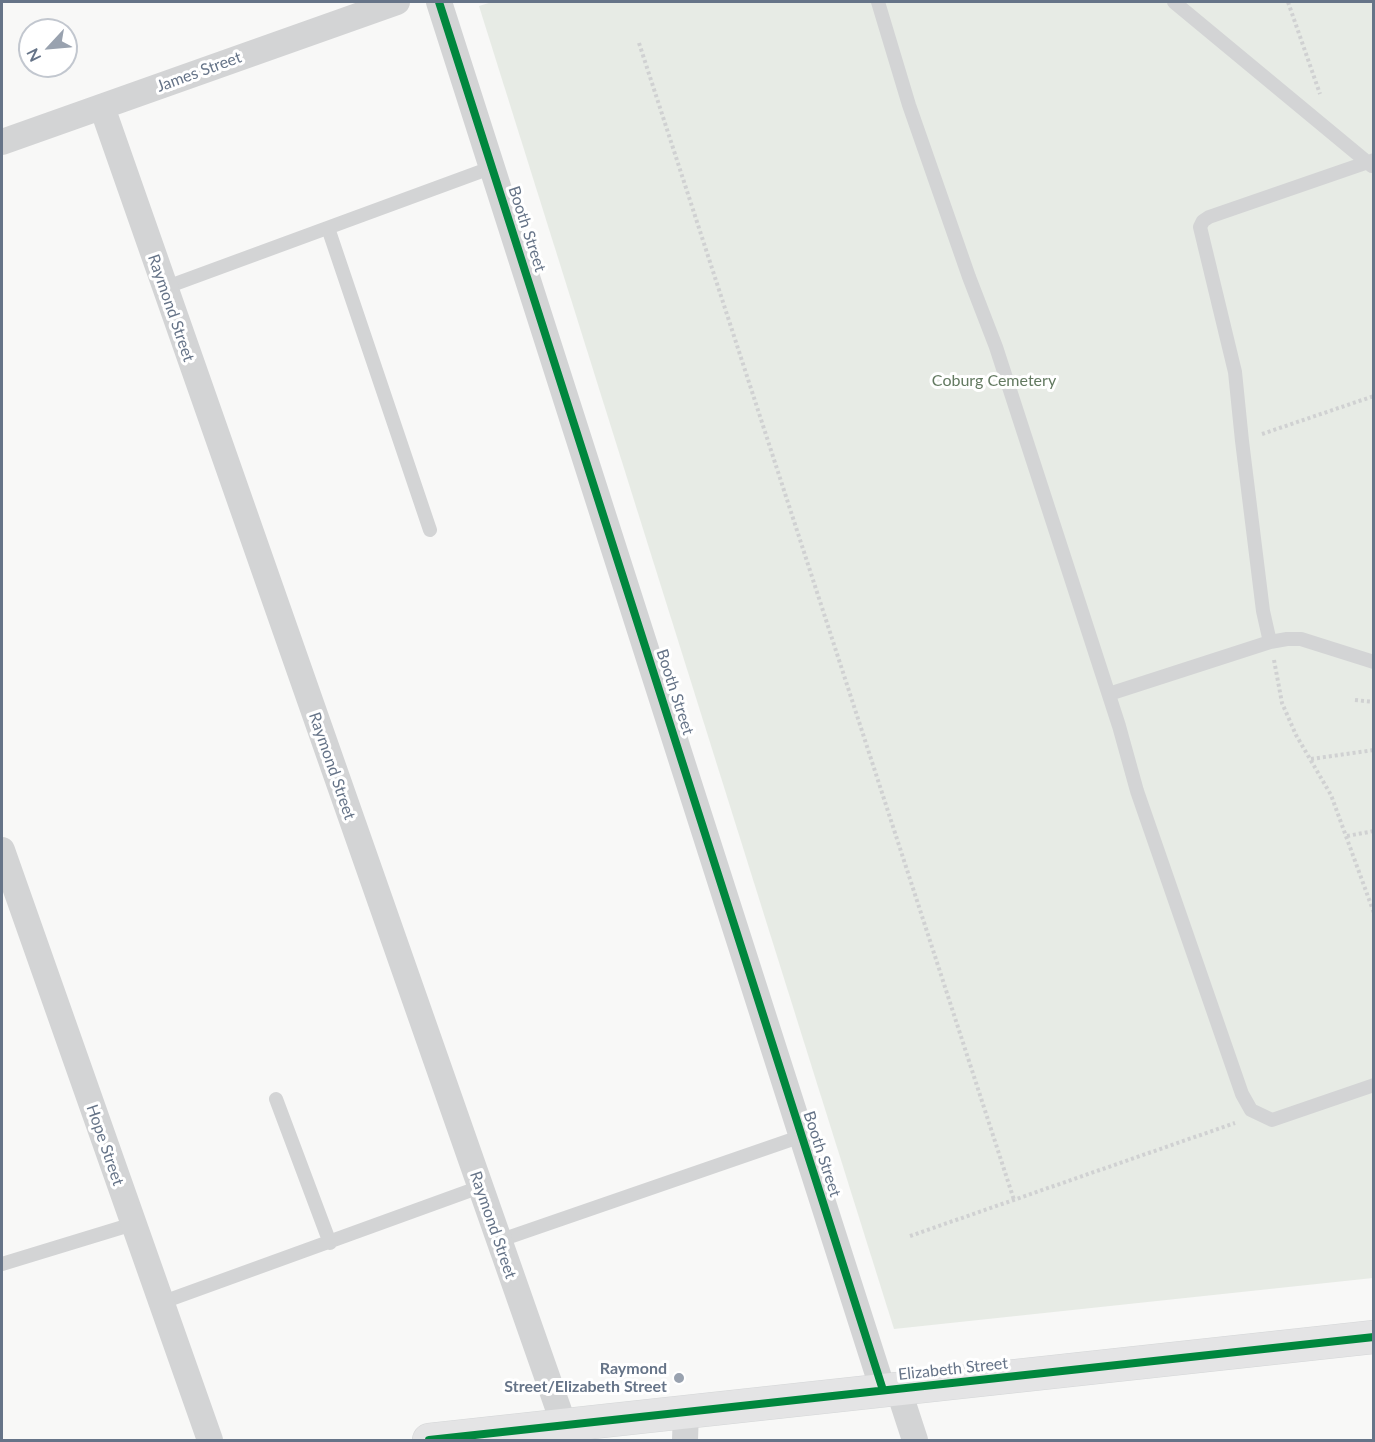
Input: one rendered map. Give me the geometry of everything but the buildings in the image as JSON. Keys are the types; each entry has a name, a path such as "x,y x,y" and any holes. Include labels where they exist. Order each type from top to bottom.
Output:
{"main road":[{"name":"Elizabeth Street","path":"429,1440 564,1425 685,1426 891,1389 1374,1337"}],"street":[{"name":"James Street","path":"2,142 102,107 364,7 397,2"},
{"name":"Booth Street","path":"439,2 802,1136 891,1389 915,1440"},
{"name":"Raymond Street","path":"102,107 564,1425"},
{"name":"Hope Street","path":"2,850 210,1440"}],"lane":[{"path":"878,2 913,116 996,347 1109,694 1140,801 1242,1094 1251,1110 1272,1120 1374,1085"},
{"path":"1174,2 1371,163"},
{"path":"1271,642 1263,611 1235,372 1200,227 1209,217 1371,163"},
{"path":"164,288 493,167"},
{"path":"328,228 430,530"},
{"path":"1109,694 1271,642 1287,639 1301,639 1374,662"},
{"path":"276,1099 330,1243"},
{"path":"498,1241 802,1136"},
{"path":"163,1302 480,1187"},
{"path":"2,1264 133,1224"}],"path":[{"path":"1288,2 1334,135"},
{"path":"639,43 1014,1200"},
{"path":"1242,441 1374,396"},
{"path":"1271,642 1282,703 1296,735 1332,795 1374,913"},
{"path":"1355,700 1374,702"},
{"path":"1311,759 1374,750"},
{"path":"1347,836 1374,831"},
{"path":"910,1236 1259,1114"}],"green space":[{"name":"Coburg Cemetery","path":"492,2 1373,2 1373,1278 894,1329 479,6"}],"cycle path":[{"path":"439,2 883,1390"},
{"path":"429,1440 1374,1337"}],"place":[{"name":"Raymond Street/Elizabeth Street","path":"679,1378"}]}
